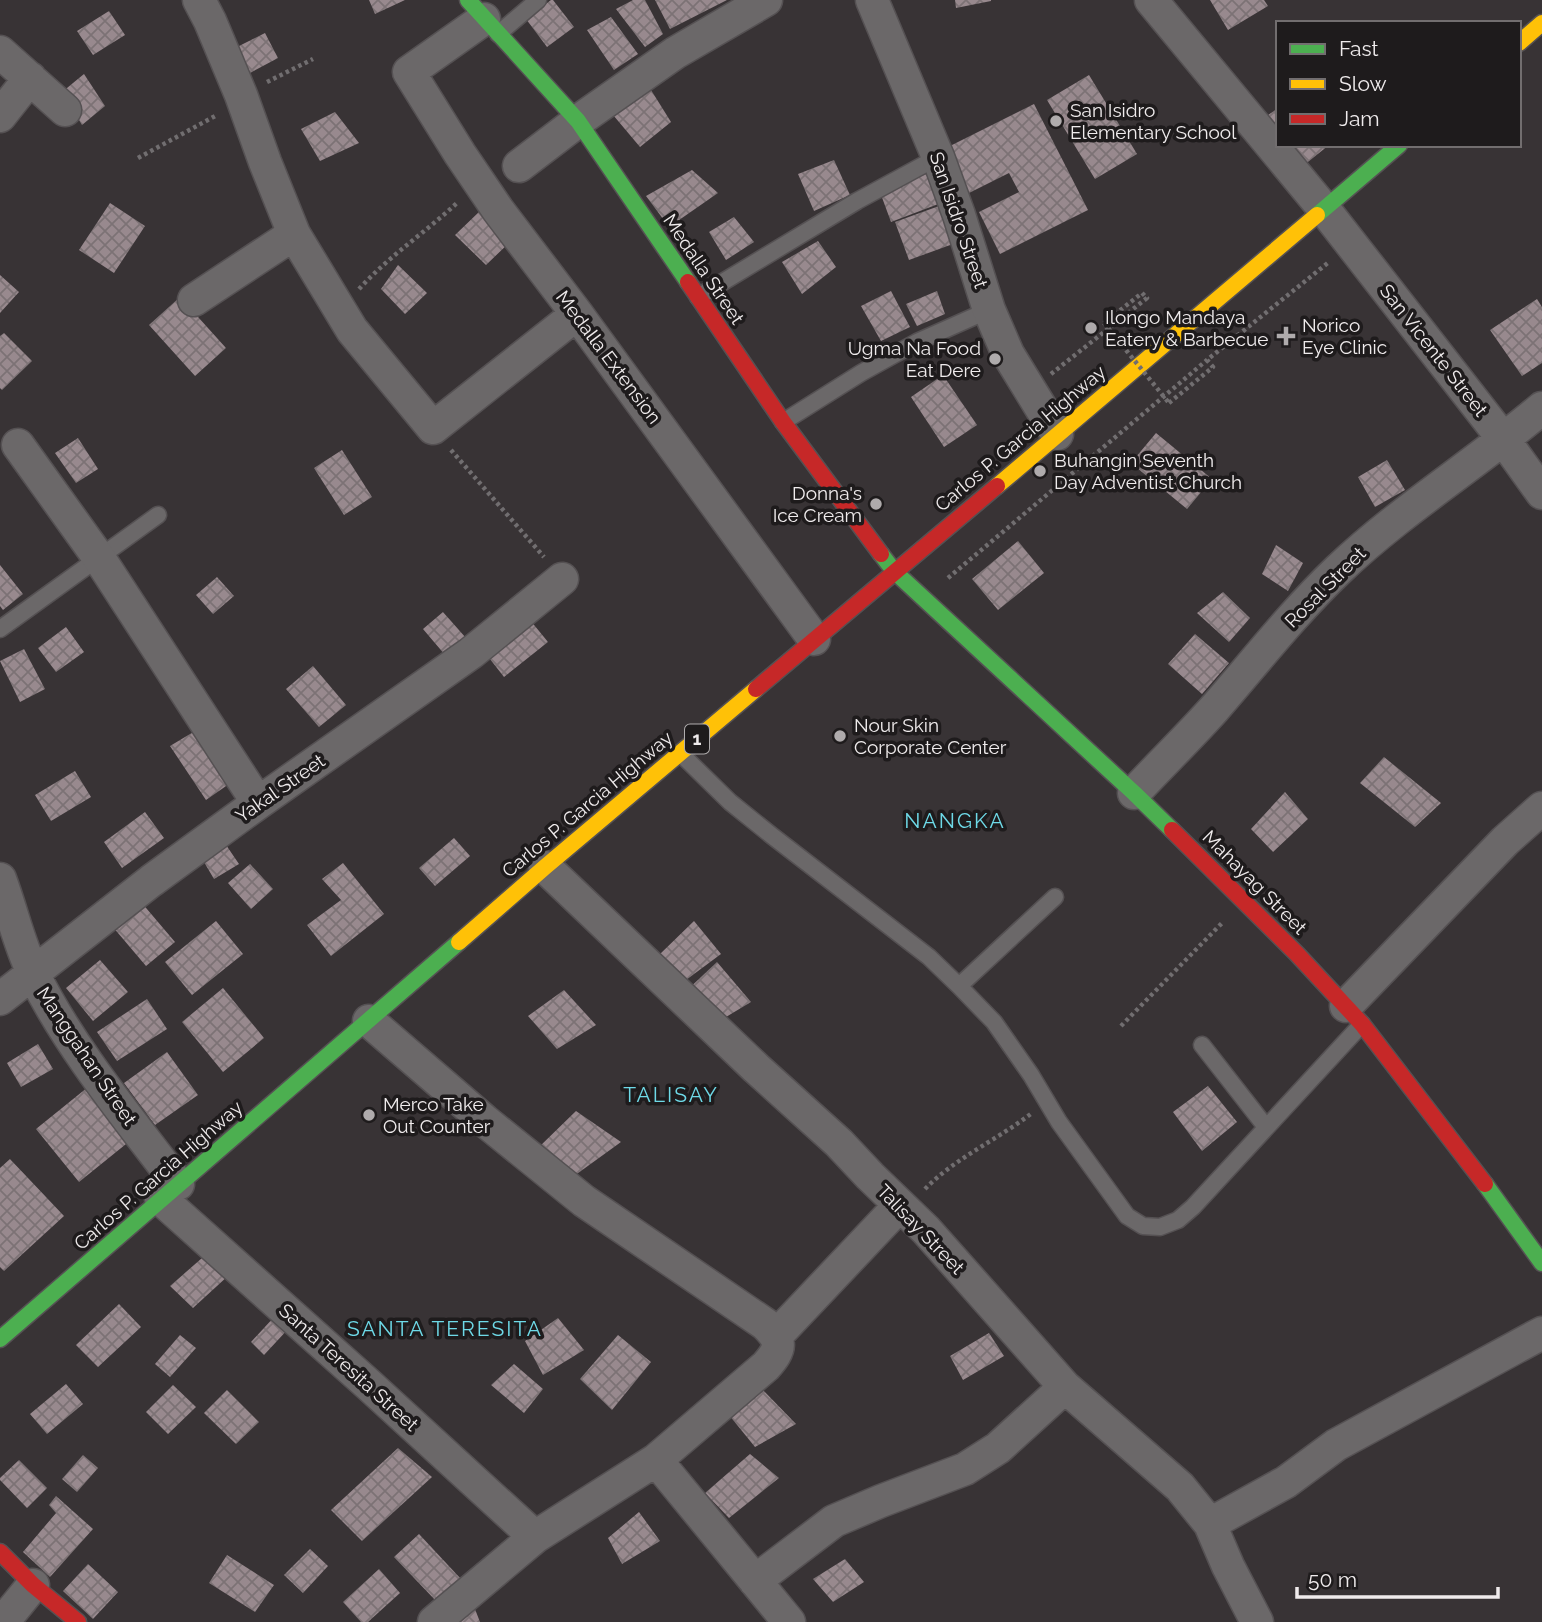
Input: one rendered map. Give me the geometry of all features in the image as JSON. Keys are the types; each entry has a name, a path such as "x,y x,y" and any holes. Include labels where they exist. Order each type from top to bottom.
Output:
{"main road":[{"name":"Medalla Street","path":"483,18 578,121 783,422 894,571"},
{"path":"1521,41 1542,23"},
{"name":"Carlos P. Garcia Highway","path":"0,1339 545,867 1397,147"},
{"name":"Mahayag Street","path":"894,571 1134,793 1297,954 1354,1015 1470,1164 1542,1263"},
{"path":"0,1552 33,1585 78,1622"}],"street":[{"path":"200,0 242,98 294,234 352,330 433,428 578,314"},
{"path":"519,166 675,53 766,0"},
{"name":"San Isidro Street","path":"872,0 938,157 989,310 1008,354 1057,434"},
{"name":"San Vicente Street","path":"1156,2 1324,209 1504,440 1542,493"},
{"name":"Medalla Extension","path":"483,18 409,72 498,211 578,314 814,639"},
{"path":"0,52 65,110"},
{"path":"0,116 30,78"},
{"path":"194,300 294,234"},
{"name":"Rosal Street","path":"1134,793 1213,710 1338,570 1405,514 1542,408"},
{"path":"18,445 99,558 258,803"},
{"name":"Yakal Street","path":"0,999 151,881 471,653 562,579"},
{"path":"1354,1015 1505,841 1542,808"},
{"name":"Talisay Street","path":"545,867 756,1068 839,1143 926,1230 1065,1387 1180,1487 1210,1524 1257,1622"},
{"name":"Manggahan Street","path":"0,878 23,950 48,1002 169,1191"},
{"path":"369,1021 485,1121 584,1201 765,1324 776,1336 778,1350 765,1366 656,1460 535,1537 435,1622"},
{"name":"Santa Teresita Street","path":"169,1191 369,1385 535,1537"},
{"path":"776,1336 902,1207"},
{"path":"1210,1524 1286,1482 1336,1445 1542,1333"},
{"path":"754,1581 834,1521 965,1469 998,1448 1065,1387"},
{"path":"656,1460 789,1622"},
{"path":"3,1622 33,1585"}],"lane":[{"path":"483,18 538,0"},
{"path":"698,297 857,201 938,157"},
{"path":"783,422 917,342 989,310"},
{"path":"0,629 158,514"},
{"path":"680,752 730,802 929,957 959,986 994,1022 1031,1074 1059,1122 1111,1195 1128,1216 1143,1226 1160,1227 1178,1220 1193,1207 1266,1127 1354,1015"},
{"path":"959,986 1055,897"},
{"path":"1202,1045 1266,1127"}],"path":[{"path":"138,158 313,59"},
{"path":"340,310 374,272 442,218 479,183"},
{"path":"923,599 1207,360 1351,244"},
{"path":"1029,390 1147,298 1142,293 1104,323 1169,403 1213,367 1207,360"},
{"path":"433,428 562,579"},
{"path":"1121,1026 1244,901"},
{"path":"902,1207 933,1180 1012,1129 1047,1101"}],"building":[{"path":"369,0 405,0 375,14"},
{"path":"551,0 574,27 547,47 526,19"},
{"path":"633,0 645,0 663,34 645,47 616,9"},
{"path":"655,0 727,0 670,29"},
{"path":"955,0 991,0 991,1 956,8"},
{"path":"1210,0 1264,0 1268,6 1228,30"},
{"path":"109,11 125,35 93,55 77,31"},
{"path":"611,17 638,54 614,70 587,30"},
{"path":"265,33 278,58 250,73 237,47"},
{"path":"84,74 105,106 82,125 62,92"},
{"path":"1089,75 1137,154 1095,179 1047,100"},
{"path":"646,82 671,122 640,147 608,109"},
{"path":"1034,104 1088,210 1000,254 979,212 1019,192 1009,173 969,193 946,148"},
{"path":"1276,109 1276,133 1264,118"},
{"path":"335,112 359,143 320,161 301,129"},
{"path":"1288,147 1327,147 1303,166"},
{"path":"834,160 850,195 814,211 798,174"},
{"path":"692,170 718,193 669,227 646,196"},
{"path":"929,173 941,203 891,222 880,192"},
{"path":"110,203 145,226 114,273 79,250"},
{"path":"939,206 953,244 909,260 895,222"},
{"path":"480,211 511,241 486,265 455,235"},
{"path":"734,217 754,242 726,260 709,232"},
{"path":"818,241 836,267 802,294 782,262"},
{"path":"398,265 427,293 405,314 381,289"},
{"path":"0,275 19,292 0,313"},
{"path":"891,291 910,327 881,341 861,306"},
{"path":"937,291 945,314 917,326 906,304"},
{"path":"180,297 226,348 195,376 149,325"},
{"path":"1537,299 1542,307 1542,363 1522,376 1490,330"},
{"path":"4,333 32,361 2,390 0,336"},
{"path":"943,375 977,425 944,447 911,397"},
{"path":"1156,433 1212,479 1187,509 1131,463"},
{"path":"78,438 98,469 76,483 55,453"},
{"path":"342,450 372,497 344,515 314,468"},
{"path":"1387,460 1405,490 1375,507 1358,477"},
{"path":"1018,541 1044,573 998,610 972,579"},
{"path":"1276,545 1303,563 1288,591 1262,574"},
{"path":"0,565 23,594 3,610 0,606"},
{"path":"217,577 234,596 213,614 196,595"},
{"path":"1223,592 1250,618 1229,642 1197,613"},
{"path":"443,612 466,638 445,655 423,629"},
{"path":"530,620 548,642 504,677 486,654"},
{"path":"66,627 84,652 56,672 38,648"},
{"path":"1195,634 1229,663 1202,694 1168,664"},
{"path":"24,649 45,689 20,702 0,661"},
{"path":"313,666 346,705 319,727 286,689"},
{"path":"195,731 229,784 206,800 170,746"},
{"path":"1384,757 1441,803 1415,827 1360,783"},
{"path":"75,771 91,797 51,821 35,795"},
{"path":"1285,792 1308,819 1273,852 1251,829"},
{"path":"145,812 164,838 122,868 104,842"},
{"path":"454,838 470,856 435,886 419,868"},
{"path":"224,842 239,864 214,879 201,857"},
{"path":"343,863 384,914 331,956 307,925 341,900 322,879"},
{"path":"250,864 273,889 251,909 228,883"},
{"path":"141,902 175,942 146,966 112,926"},
{"path":"216,921 243,954 192,995 165,962"},
{"path":"694,921 721,954 686,980 659,955"},
{"path":"100,960 128,992 93,1021 66,988"},
{"path":"717,962 751,1002 716,1023 683,994"},
{"path":"223,988 264,1038 223,1072 182,1022"},
{"path":"564,990 596,1025 557,1049 528,1016"},
{"path":"147,999 167,1029 117,1061 97,1032"},
{"path":"38,1044 53,1069 21,1087 7,1063"},
{"path":"167,1052 198,1095 155,1125 124,1083"},
{"path":"1208,1086 1237,1122 1202,1151 1173,1112"},
{"path":"88,1087 131,1140 79,1182 36,1129"},
{"path":"576,1111 621,1142 574,1176 538,1148"},
{"path":"10,1159 64,1216 4,1271 0,1267 0,1168"},
{"path":"210,1251 229,1275 193,1308 170,1286"},
{"path":"119,1304 141,1327 98,1367 76,1345"},
{"path":"276,1315 290,1327 264,1355 251,1342"},
{"path":"558,1318 584,1350 543,1375 525,1341"},
{"path":"989,1333 1004,1356 963,1380 950,1356"},
{"path":"180,1335 196,1348 170,1377 155,1364"},
{"path":"618,1335 651,1362 612,1410 580,1379"},
{"path":"514,1364 543,1389 524,1413 491,1385"},
{"path":"66,1384 83,1404 47,1434 30,1414"},
{"path":"173,1385 196,1407 168,1434 146,1412"},
{"path":"760,1387 796,1424 755,1447 729,1415"},
{"path":"227,1390 259,1422 236,1444 204,1413"},
{"path":"398,1448 432,1477 362,1541 331,1510"},
{"path":"750,1454 779,1478 729,1518 705,1493"},
{"path":"83,1455 98,1468 77,1492 62,1479"},
{"path":"19,1460 47,1488 27,1508 0,1480"},
{"path":"56,1496 93,1529 50,1577 23,1552 56,1513 49,1505"},
{"path":"639,1512 660,1541 622,1564 608,1538"},
{"path":"419,1534 461,1579 436,1601 394,1557"},
{"path":"310,1549 328,1566 303,1593 284,1575"},
{"path":"227,1555 274,1585 255,1612 209,1583"},
{"path":"845,1559 864,1582 833,1602 813,1579"},
{"path":"88,1564 118,1592 93,1619 63,1591"},
{"path":"379,1569 400,1593 368,1622 361,1622 343,1602"},
{"path":"473,1604 480,1622 451,1622"}],"traffic: fast":[{"path":"468,0 578,121 688,282"},
{"path":"1317,215 1397,147"},
{"path":"881,554 894,571 1172,830"},
{"path":"0,1339 459,942"},
{"path":"1485,1184 1542,1263"}],"traffic: slow":[{"path":"1521,41 1542,23"},
{"path":"997,486 1317,215"},
{"path":"459,942 756,689"}],"traffic: jam":[{"path":"688,282 783,422 881,554"},
{"path":"756,689 997,486"},
{"path":"1172,830 1297,954 1362,1024 1485,1184"},
{"path":"0,1552 33,1585 78,1622"}],"place":[{"name":"San Isidro Elementary School","path":"1056,121"},
{"name":"Ilongo Mandaya Eatery & Barbecue","path":"1091,328"},
{"name":"Norico Eye Clinic","path":"1286,336"},
{"name":"Ugma Na Food Eat Dere","path":"995,359"},
{"name":"Buhangin Seventh Day Adventist Church","path":"1040,471"},
{"name":"Donna's Ice Cream","path":"876,504"},
{"name":"Nour Skin Corporate Center","path":"840,736"},
{"name":"Merco Take Out Counter","path":"369,1115"}],"district":[{"name":"NANGKA","path":"955,821"},
{"name":"TALISAY","path":"671,1095"},
{"name":"SANTA TERESITA","path":"445,1329"}]}
